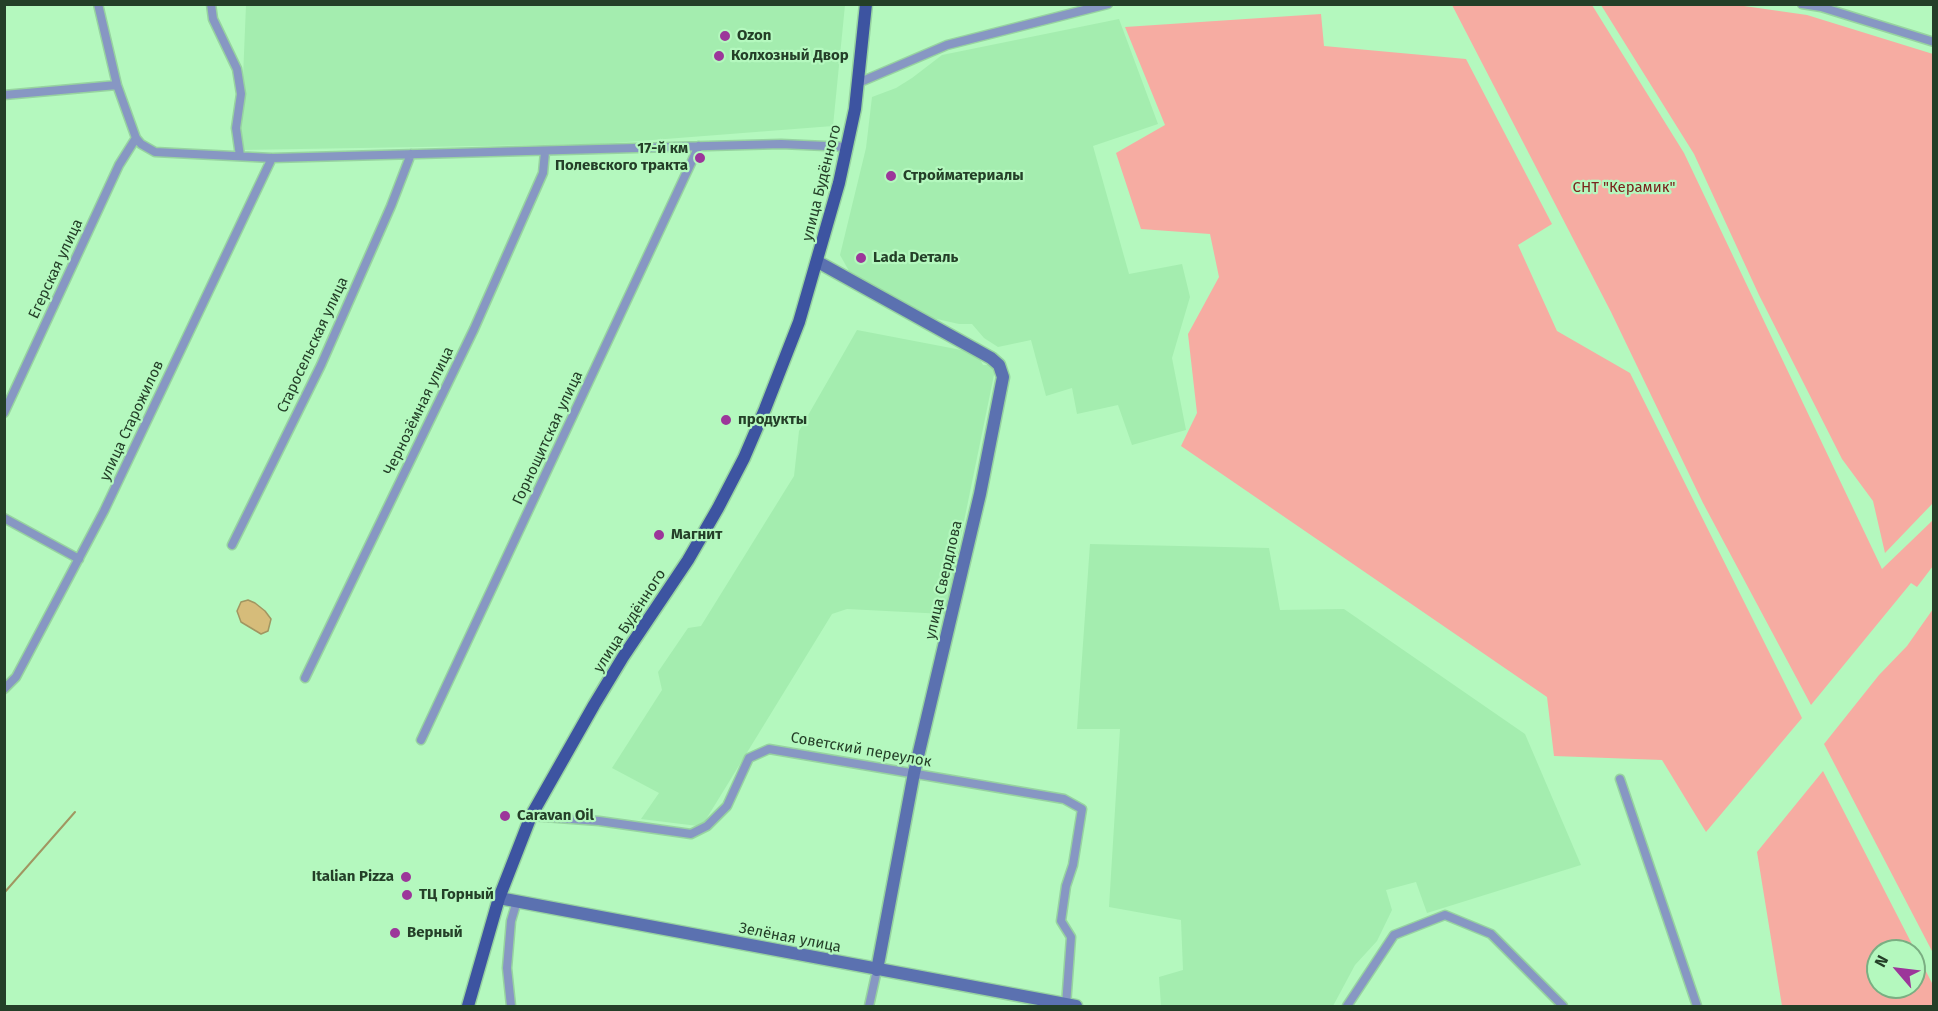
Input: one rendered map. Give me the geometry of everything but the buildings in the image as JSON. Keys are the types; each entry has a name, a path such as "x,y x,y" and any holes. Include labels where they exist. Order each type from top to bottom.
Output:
{"main road":[{"name":"улица Будённого","path":"468,1006 499,898 531,816 600,695 688,560 744,458 799,322 818,261 848,147 858,83 866,4"}],"street":[{"path":"98,4 117,85 136,138 141,144 155,152 272,158 790,144 848,147"},
{"path":"211,4 213,19 237,69 241,94 236,128 240,156"},
{"path":"858,83 947,45 1108,4"},
{"path":"1802,4 1821,7 1934,42"},
{"path":"4,95 117,85"},
{"name":"Егерская улица","path":"4,413 119,165 136,138"},
{"name":"Горнощитская улица","path":"421,740 699,146"},
{"name":"Чернозёмная улица","path":"305,678 474,329 543,173 545,152"},
{"name":"Старосельская улица","path":"232,545 321,365 391,206 411,154"},
{"name":"улица Старожилов","path":"4,689 16,677 104,511 272,158"},
{"name":"улица Свердлова","path":"818,261 991,358 1002,371 1002,384 980,494 914,773 877,970 868,1006"},
{"path":"4,518 79,559"},
{"name":"Советский переулок","path":"531,816 599,821 691,834 707,826 727,806 749,759 769,749 1064,799 1082,809 1061,921 1071,938 1071,1006"},
{"path":"1620,779 1697,1006"},
{"name":"Зелёная улица","path":"499,898 1037,1003 1071,1006"},
{"path":"511,1006 507,968 511,921 517,901"},
{"path":"1347,1006 1394,934 1445,915 1491,933 1563,1006"}],"shaded area":[{"path":"246,5 845,5 833,126 601,144 240,150"},
{"path":"1119,19 1158,124 1093,146 1129,274 1182,264 1190,297 1172,358 1186,430 1132,445 1118,405 1077,414 1072,388 1046,396 1031,340 998,347 984,338 972,324 959,324 928,317 849,271 840,255 866,148 872,97 896,88 942,55"},
{"path":"857,330 977,353 983,365 996,365 945,614 847,609 832,614 705,821 698,826 641,819 659,793 612,768 662,690 658,672 688,628 701,626 794,476 799,431"},
{"path":"1090,544 1269,548 1280,610 1344,609 1525,734 1581,865 1427,913 1416,882 1386,890 1392,910 1377,941 1355,965 1333,1006 1161,1006 1159,977 1183,970 1181,920 1109,907 1120,729 1077,729"},
{"path":"248,600 265,611 271,619 268,631 261,634 241,622 237,611 241,602"}],"green space":[{"path":"1730,4 1807,15 1933,54 1933,503 1885,553 1873,501 1842,459 1759,295 1694,154 1601,5"},
{"name":"СНТ \"Керамик\"","path":"1452,5 1592,5 1684,153 1882,569 1933,520 1933,566 1917,587 1911,583 1811,705 1703,503 1611,312"},
{"path":"1321,14 1324,46 1466,59 1552,224 1518,245 1557,331 1630,373 1802,718 1706,832 1662,760 1554,756 1547,697 1181,446 1197,413 1188,334 1219,277 1210,234 1141,229 1116,153 1165,125 1125,27"},
{"path":"1933,609 1933,953 1824,744 1879,675 1907,646"},
{"path":"1823,771 1909,939 1866,939 1866,999 1926,999 1926,971 1933,985 1933,1006 1782,1006 1757,852"}],"waterway":[{"path":"4,893 75,812"}],"place":[{"name":"Ozon","path":"725,36"},
{"name":"Колхозный Двор","path":"719,56"},
{"name":"17-й км Полевского тракта","path":"700,158"},
{"name":"Стройматериалы","path":"891,176"},
{"name":"Lada Dеталь","path":"861,258"},
{"name":"продукты","path":"726,420"},
{"name":"Магнит","path":"659,535"},
{"name":"Caravan Oil","path":"505,816"},
{"name":"Italian Pizza","path":"406,877"},
{"name":"ТЦ Горный","path":"407,895"},
{"name":"Верный","path":"395,933"}]}
